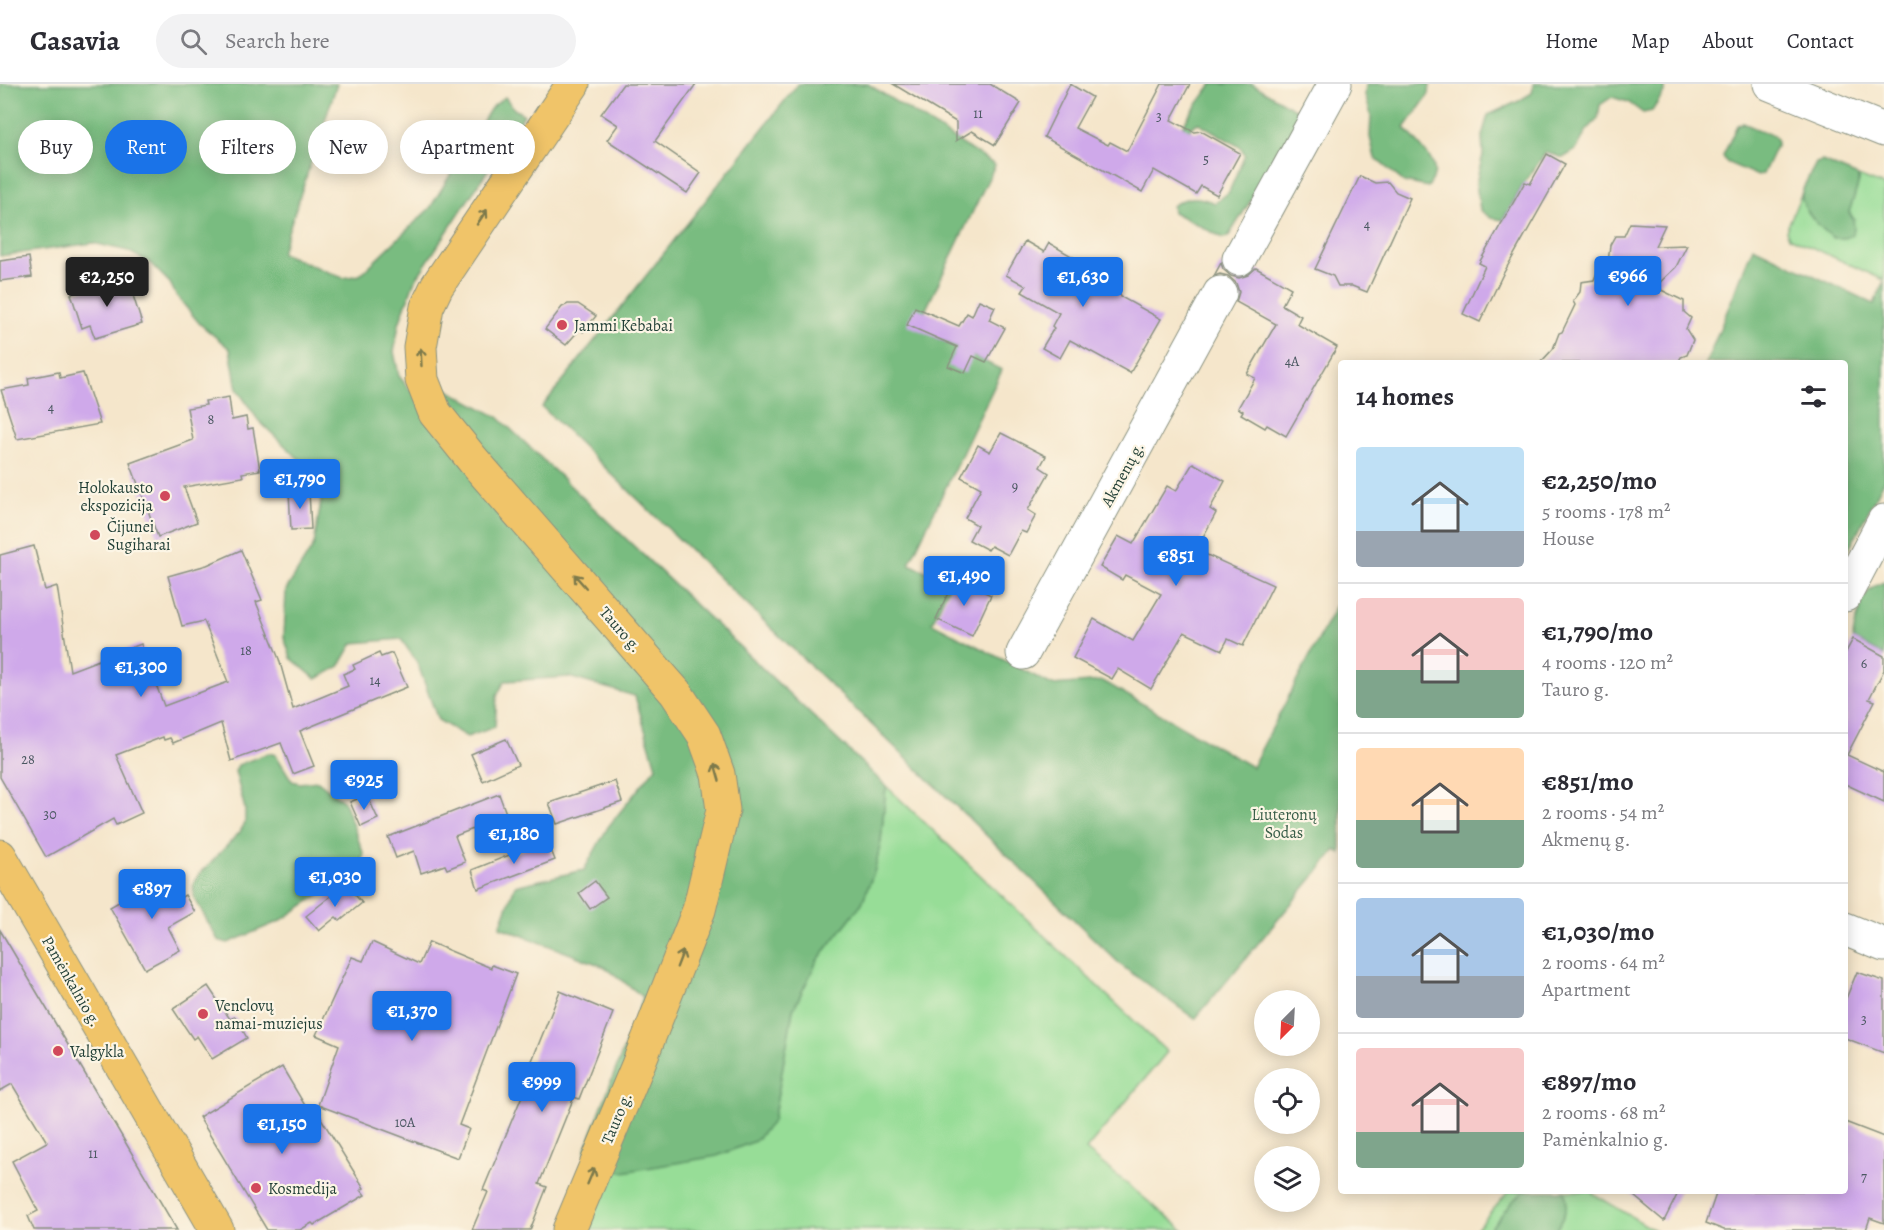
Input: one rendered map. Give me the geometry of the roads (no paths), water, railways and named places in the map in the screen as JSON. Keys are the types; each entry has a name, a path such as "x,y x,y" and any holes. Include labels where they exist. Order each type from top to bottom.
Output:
{"main road":[{"name":"Tauro g.","path":"569,1230 638,1065 699,910 723,810 718,774 704,735 676,693 473,460 435,413 422,380 420,347 423,326 427,307 437,286 573,84"},
{"name":"Pamėnkalnio g.","path":"4,872 217,1230"}],"street":[{"path":"1239,259 1335,84"},
{"path":"1778,86 1884,130"},
{"name":"Akmenų g.","path":"1023,654 1220,293"},
{"path":"1848,589 1884,521"},
{"path":"1848,930 1884,945"}],"place":[{"name":"Jammi Kebabai","path":"562,325"},
{"name":"Holokausto ekspozicija","path":"165,496"},
{"name":"Čijunei Sugiharai","path":"95,535"},
{"name":"Venclovų namai-muziejus","path":"203,1014"},
{"name":"Valgykla","path":"58,1051"},
{"name":"Kosmedija","path":"256,1188"}],"park label":[{"name":"Liuteronų Sodas","path":"1284,823"}]}
